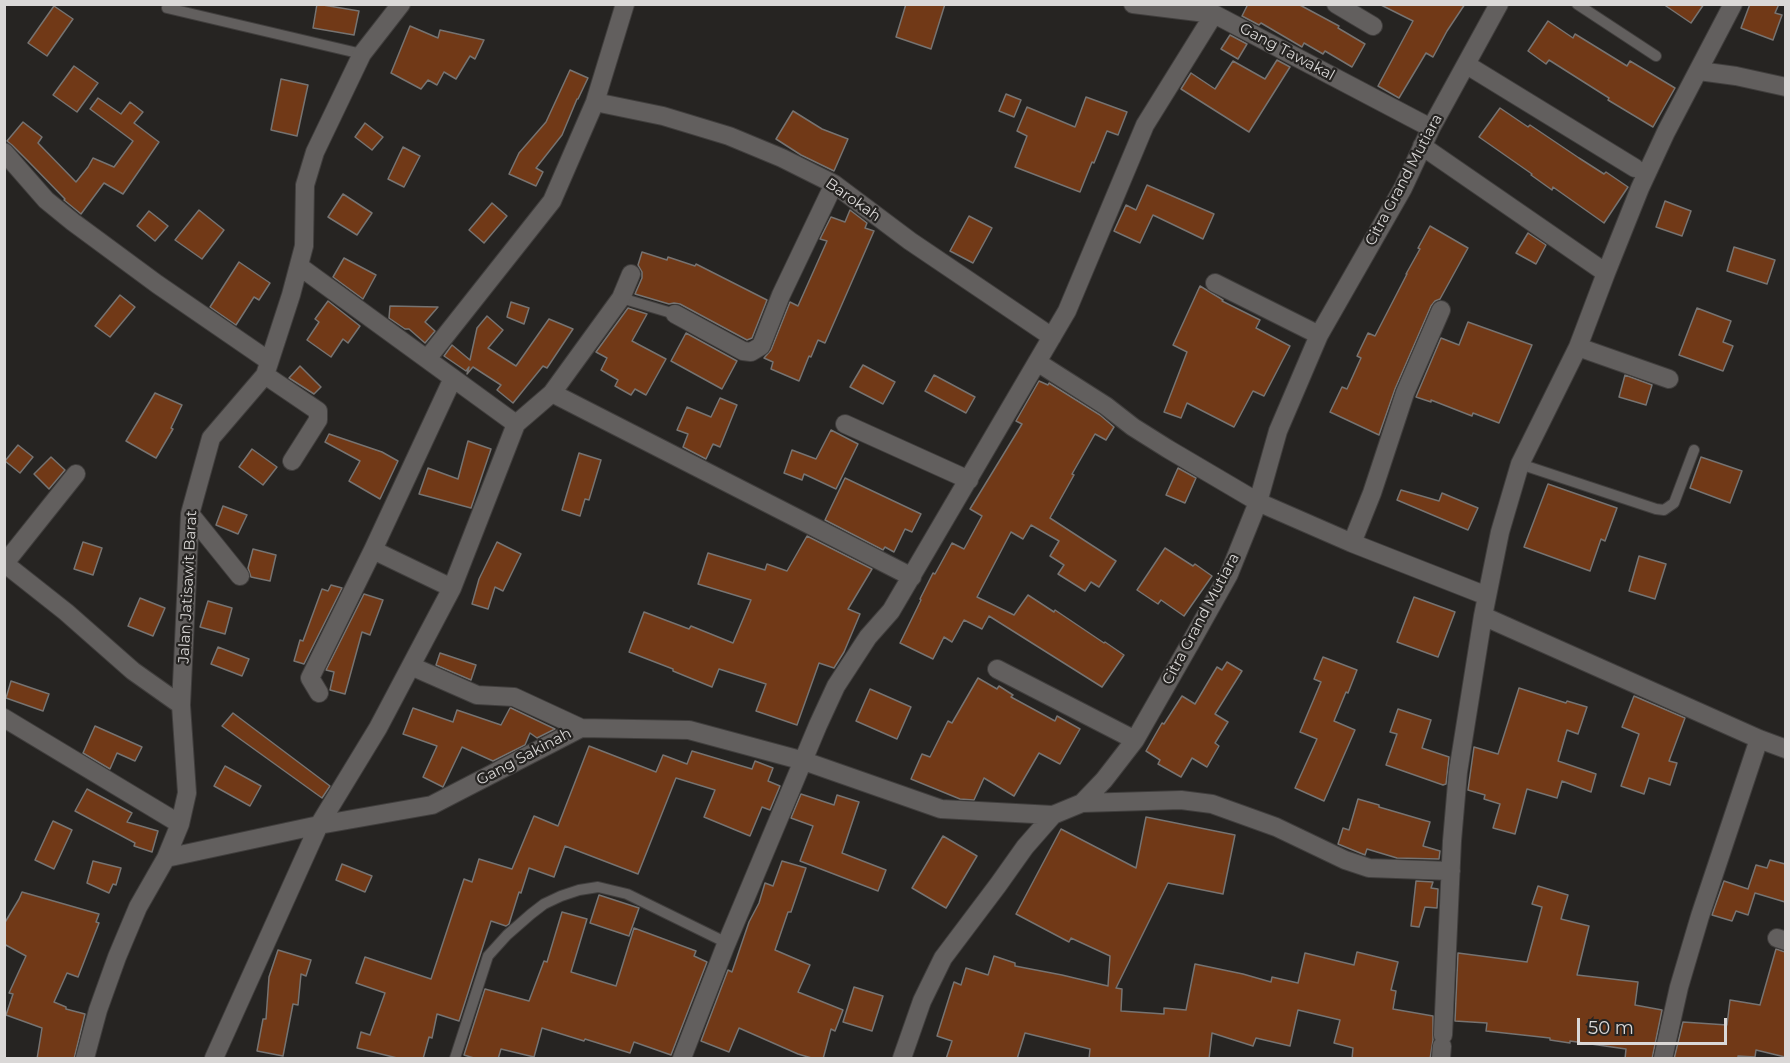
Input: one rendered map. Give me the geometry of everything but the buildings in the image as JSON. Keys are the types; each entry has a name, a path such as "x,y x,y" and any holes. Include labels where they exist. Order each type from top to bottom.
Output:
{"street":[{"name":"Jalan Jatisawit Barat","path":"85,1059 98,1010 117,957 138,907 166,858 180,824 188,793 181,705 190,514 211,438 267,368 304,246 305,185 315,152 362,54 400,4"},
{"path":"427,359 552,201 595,102 625,4"},
{"name":"Gang Tawakal","path":"1134,4 1214,14 1431,128"},
{"name":"Citra Grand Mutiara","path":"902,1059 922,1001 943,958 1024,847 1053,815 1082,803 1104,780 1135,740 1229,574 1258,502 1278,431 1319,335 1403,188 1431,128 1499,4"},
{"path":"1442,1046 1450,871 1458,772 1486,596 1500,532 1521,464 1578,347 1640,188 1666,132 1733,4"},
{"path":"1338,5 1373,26"},
{"path":"682,1059 727,943 836,686 868,638 891,611 912,577 1067,311 1145,125 1214,14"},
{"path":"1467,65 1635,168"},
{"path":"1699,70 1785,87"},
{"name":"Barokah","path":"595,102 663,116 729,136 782,158 834,184 910,241 1052,337"},
{"path":"1422,146 1606,273"},
{"path":"4,152 46,200 267,368 318,411 318,420 292,461"},
{"path":"675,314 743,351 751,352 761,346 782,295 834,184"},
{"path":"299,266 516,424"},
{"path":"214,1059 319,825 378,728 452,588 516,424 552,393 621,298 631,274"},
{"path":"1215,283 1319,335"},
{"path":"1352,543 1372,493 1405,393 1441,310"},
{"path":"1578,347 1669,379"},
{"path":"1037,362 1106,406 1168,450 1258,502 1352,543 1486,596"},
{"path":"319,693 310,678 453,378"},
{"path":"552,393 912,577"},
{"path":"845,424 969,480"},
{"path":"76,474 5,563 66,612 133,671 181,705"},
{"path":"190,514 240,576"},
{"path":"373,550 452,588"},
{"path":"1483,616 1785,749"},
{"path":"411,666 477,695 514,697 581,728"},
{"path":"997,669 1135,740"},
{"path":"4,718 180,824"},
{"name":"Gang Sakinah","path":"166,858 319,825 432,806 581,728 689,730 804,760 941,809 1053,815"},
{"path":"1663,1059 1679,987 1700,916 1759,739"},
{"path":"1082,803 1181,800 1212,804 1276,827 1345,860 1369,868 1450,871"}],"lane":[{"path":"1578,5 1656,56"},
{"path":"167,8 362,54"},
{"path":"621,298 675,314"},
{"path":"1521,464 1664,510 1674,503 1694,450"},
{"path":"455,1059 488,956 531,914 544,904 561,896 598,887 627,894 727,943"}]}
